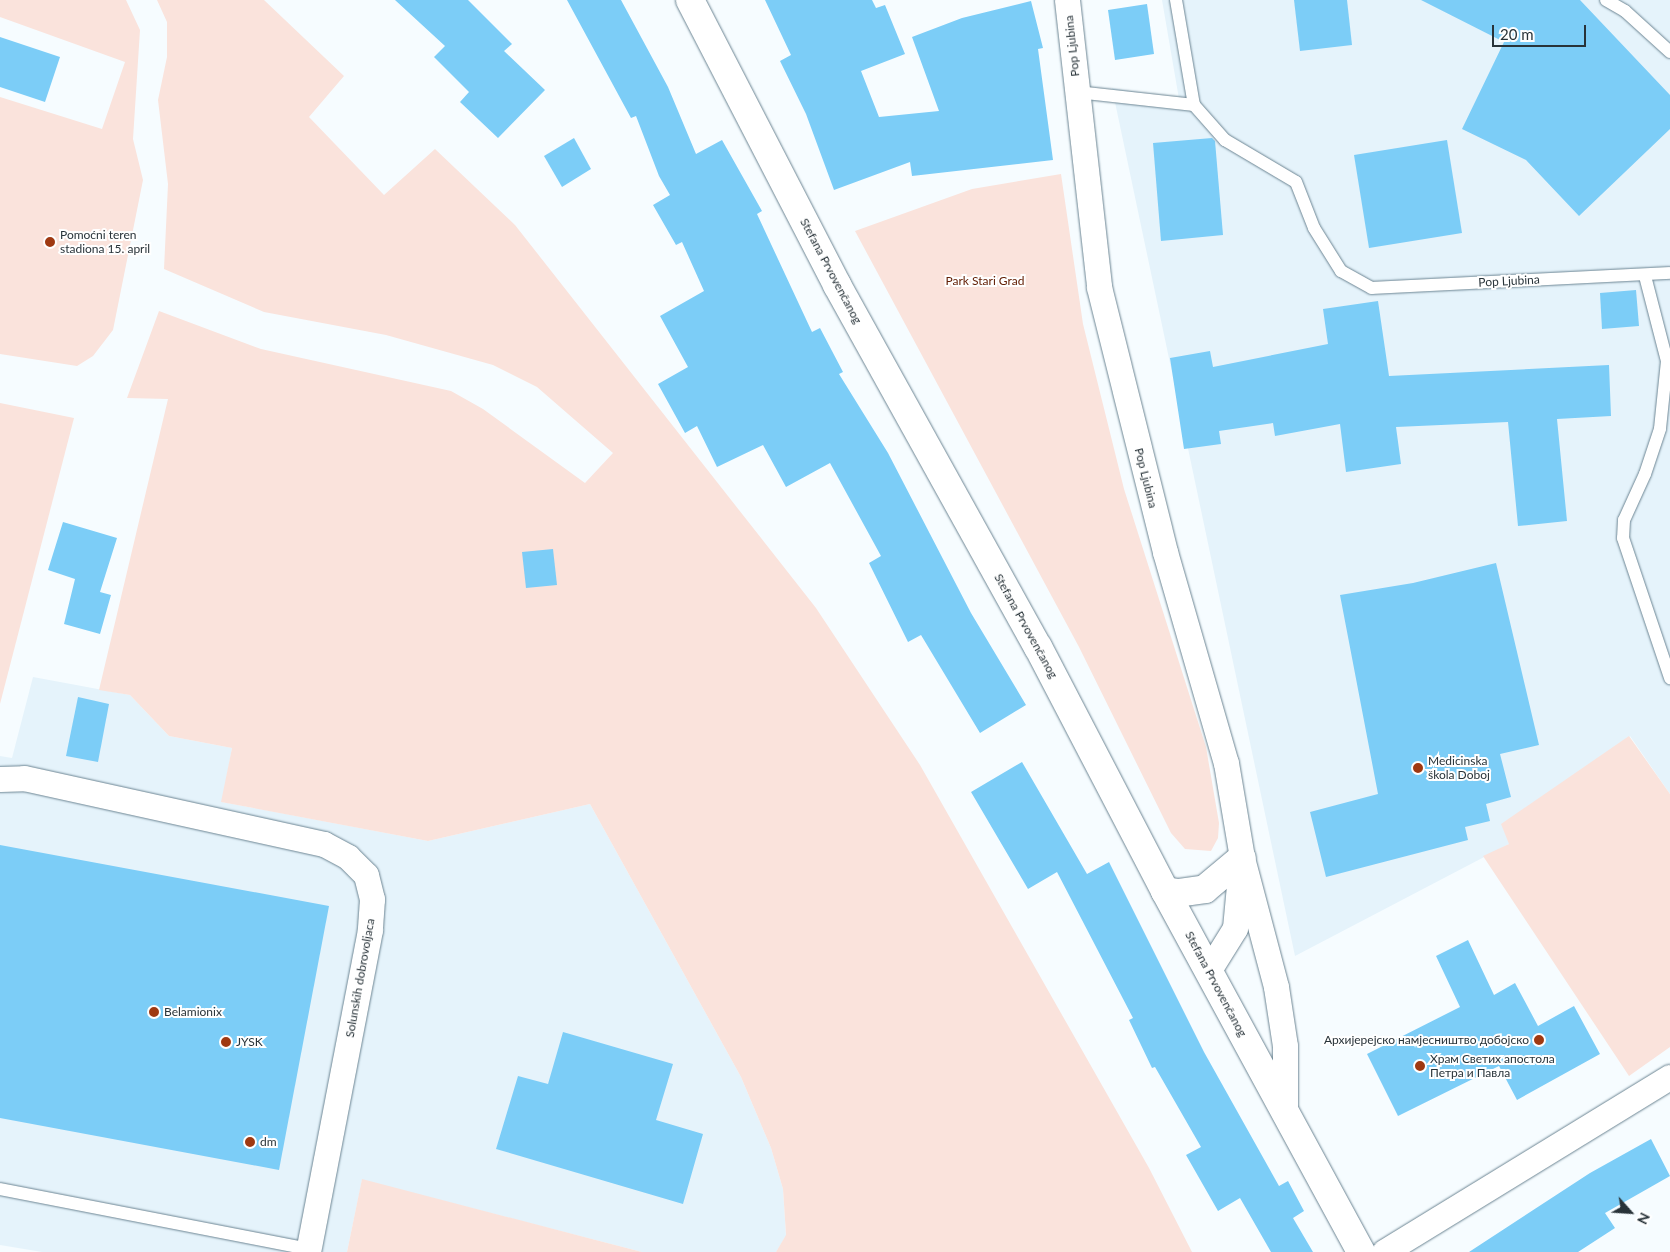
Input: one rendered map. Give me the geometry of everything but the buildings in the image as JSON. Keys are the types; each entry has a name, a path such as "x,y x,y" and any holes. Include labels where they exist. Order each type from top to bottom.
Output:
{"street":[{"name":"Stefana Prvovenčanog","path":"690,0 837,285 1038,647 1165,891 1361,1252"},
{"name":"Pop Ljubina","path":"1067,0 1099,287 1165,552 1226,764 1242,858"},
{"name":"Solunskih dobrovoljaca","path":"0,779 24,778 324,844 348,857 366,875 372,899 370,930 316,1215 314,1251"},
{"path":"1165,891 1178,893 1205,889 1242,858"},
{"path":"1209,970 1235,928 1242,858"},
{"path":"1242,858 1276,987 1285,1046 1285,1114"},
{"path":"1384,1252 1670,1077"}],"lane":[{"path":"1176,0 1194,105"},
{"path":"1606,0 1625,11 1670,52"},
{"name":"Pop Ljubina","path":"1077,92 1194,105 1225,140 1296,182 1314,228 1341,271 1372,288 1645,276 1670,273"},
{"path":"1645,276 1667,361 1660,429 1645,474 1624,520 1623,538 1670,678"},
{"path":"0,1189 314,1251"}],"shaded area":[{"path":"1162,0 1670,0 1670,794 1630,736 1509,844 1295,956 1112,88 1179,99"},
{"path":"33,677 130,695 169,736 232,748 222,802 428,841 590,804 741,1077 771,1148 783,1189 786,1236 776,1252 642,1252 362,1180 347,1252 42,1252 0,1245 0,756 12,758"}],"green space":[{"path":"0,0 126,0 140,30 133,139 143,180 113,330 93,356 77,366 0,354 0,97 102,129 125,62 0,17"},
{"path":"157,0 264,0 344,76 309,117 384,195 435,149 515,225 816,608 920,765 1149,1168 1192,1252 776,1252 786,1235 783,1189 771,1148 741,1077 590,804 428,841 221,802 232,748 169,736 130,695 99,690 168,399 127,398 159,311 261,349 451,391 483,409 585,483 613,453 537,387 493,365 386,335 264,312 164,269 168,184 158,100 167,57 167,22"},
{"name":"Park Stari Grad","path":"1061,174 1083,324 1124,489 1206,747 1219,823 1218,838 1211,851 1185,849 1171,833 1079,647 855,231 972,189"},
{"path":"0,403 74,418 0,704"},
{"path":"1629,736 1670,794 1670,1047 1629,1076 1483,856 1509,844 1501,824"},
{"path":"362,1179 588,1238 642,1252 347,1252"}],"place":[{"name":"Pomoćni teren stadiona 15. april","path":"50,242"},
{"name":"Medicinska škola Doboj","path":"1418,768"},
{"name":"Belamionix","path":"154,1012"},
{"name":"Архијерејско намјесништво добојско","path":"1539,1040"},
{"name":"JYSK","path":"226,1042"},
{"name":"Храм Светих апостола Петра и Павла","path":"1420,1066"},
{"name":"dm","path":"250,1142"}]}
